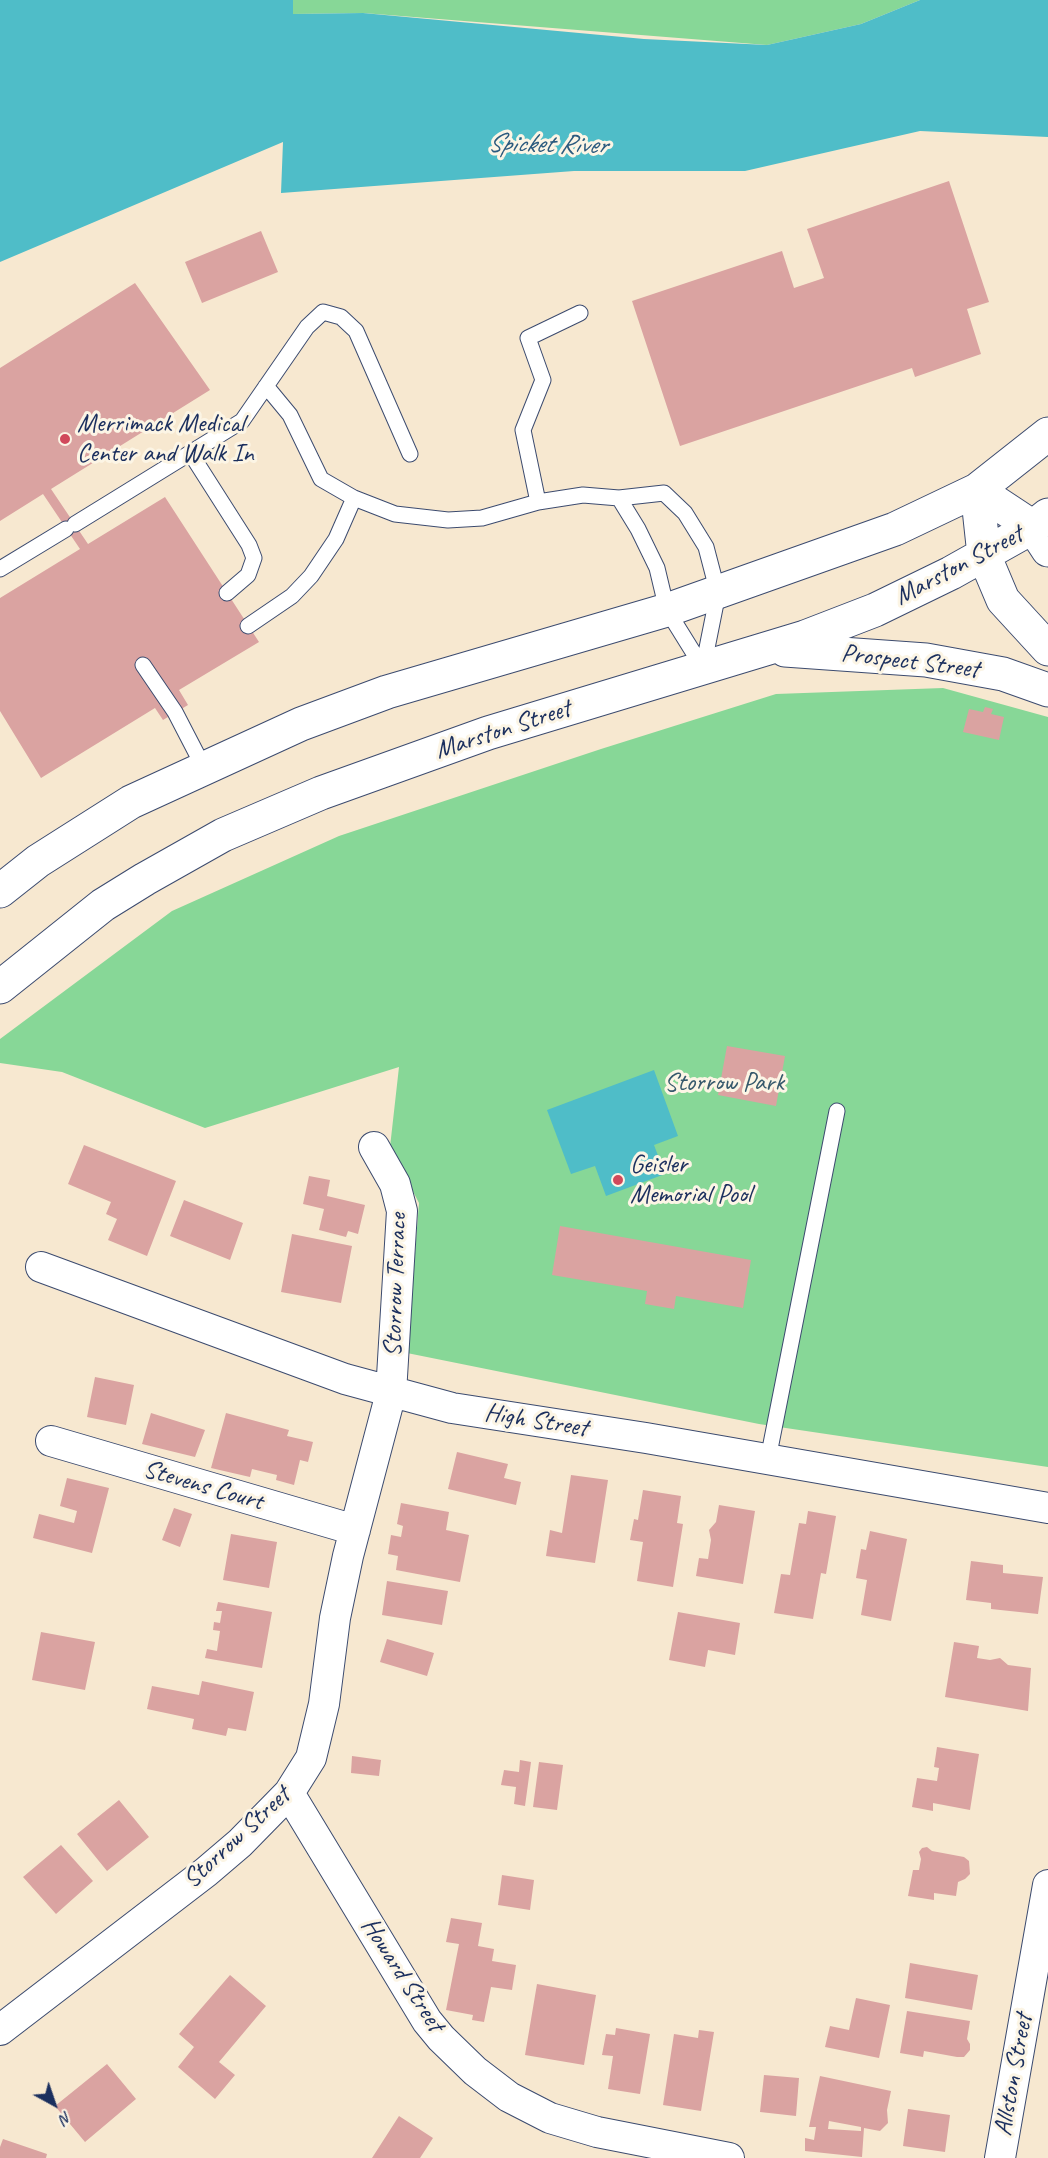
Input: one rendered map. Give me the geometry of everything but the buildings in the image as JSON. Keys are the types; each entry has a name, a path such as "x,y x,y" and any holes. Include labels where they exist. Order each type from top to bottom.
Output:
{"main road":[{"path":"0,891 38,861 131,802 301,724 387,692 667,610 896,530 976,490 1048,434"},
{"path":"976,490 1043,531"},
{"path":"976,490 984,555 1003,600 1048,649"},
{"name":"Marston Street","path":"0,987 103,905 223,835 321,793 488,733 805,638 875,610 984,555 1043,531"},
{"name":"Prospect Street","path":"768,649 926,660 1003,674 1048,690"}],"street":[{"name":"Storrow Terrace","path":"374,1147 395,1184 402,1211 391,1393"},
{"name":"High Street","path":"41,1267 218,1330 345,1379 452,1408 613,1432 1048,1508"},
{"name":"Storrow Street","path":"0,2030 206,1872 240,1843 289,1793 311,1758 324,1704 335,1618 355,1530 391,1393"},
{"name":"Stevens Court","path":"51,1441 355,1530"},
{"name":"Howard Street","path":"289,1793 427,2021 475,2071 509,2097 550,2118 597,2132 729,2158"},
{"name":"Allston Street","path":"1000,2158 1048,1885"}],"lane":[{"path":"0,569 242,421 307,327 323,312 341,317 356,331 410,454"},
{"path":"538,502 523,430 543,380 528,338 580,313"},
{"path":"266,386 290,415 321,479 354,498 395,514 448,520 482,518 538,502 583,495 619,498 664,493 685,513 706,547 718,593 704,668"},
{"path":"191,454 249,545 254,558 248,575 227,593"},
{"path":"248,626 292,596 311,576 336,539 354,498"},
{"path":"619,498 638,529 657,568 667,610 704,668"},
{"path":"143,665 175,712 204,768"},
{"path":"768,1459 837,1111"}],"green space":[{"path":"293,0 920,0 861,24 767,45 363,13 293,14"},
{"name":"Storrow Park","path":"943,688 1048,717 1048,1467 759,1424 407,1353 419,1203 390,1147 399,1067 205,1128 62,1072 0,1063 0,1039 172,911 339,836 776,694"}],"water":[{"name":"Spicket River","path":"0,0 293,0 293,14 363,13 644,39 767,45 861,24 920,0 1048,0 1048,137 920,131 745,171 574,171 281,193 283,142 0,262"},
{"path":"654,1070 678,1136 654,1145 665,1174 606,1196 595,1166 571,1174 547,1110"}],"place":[{"name":"Merrimack Medical Center and Walk In","path":"65,439"},
{"name":"Geisler Memorial Pool","path":"618,1180"}]}
